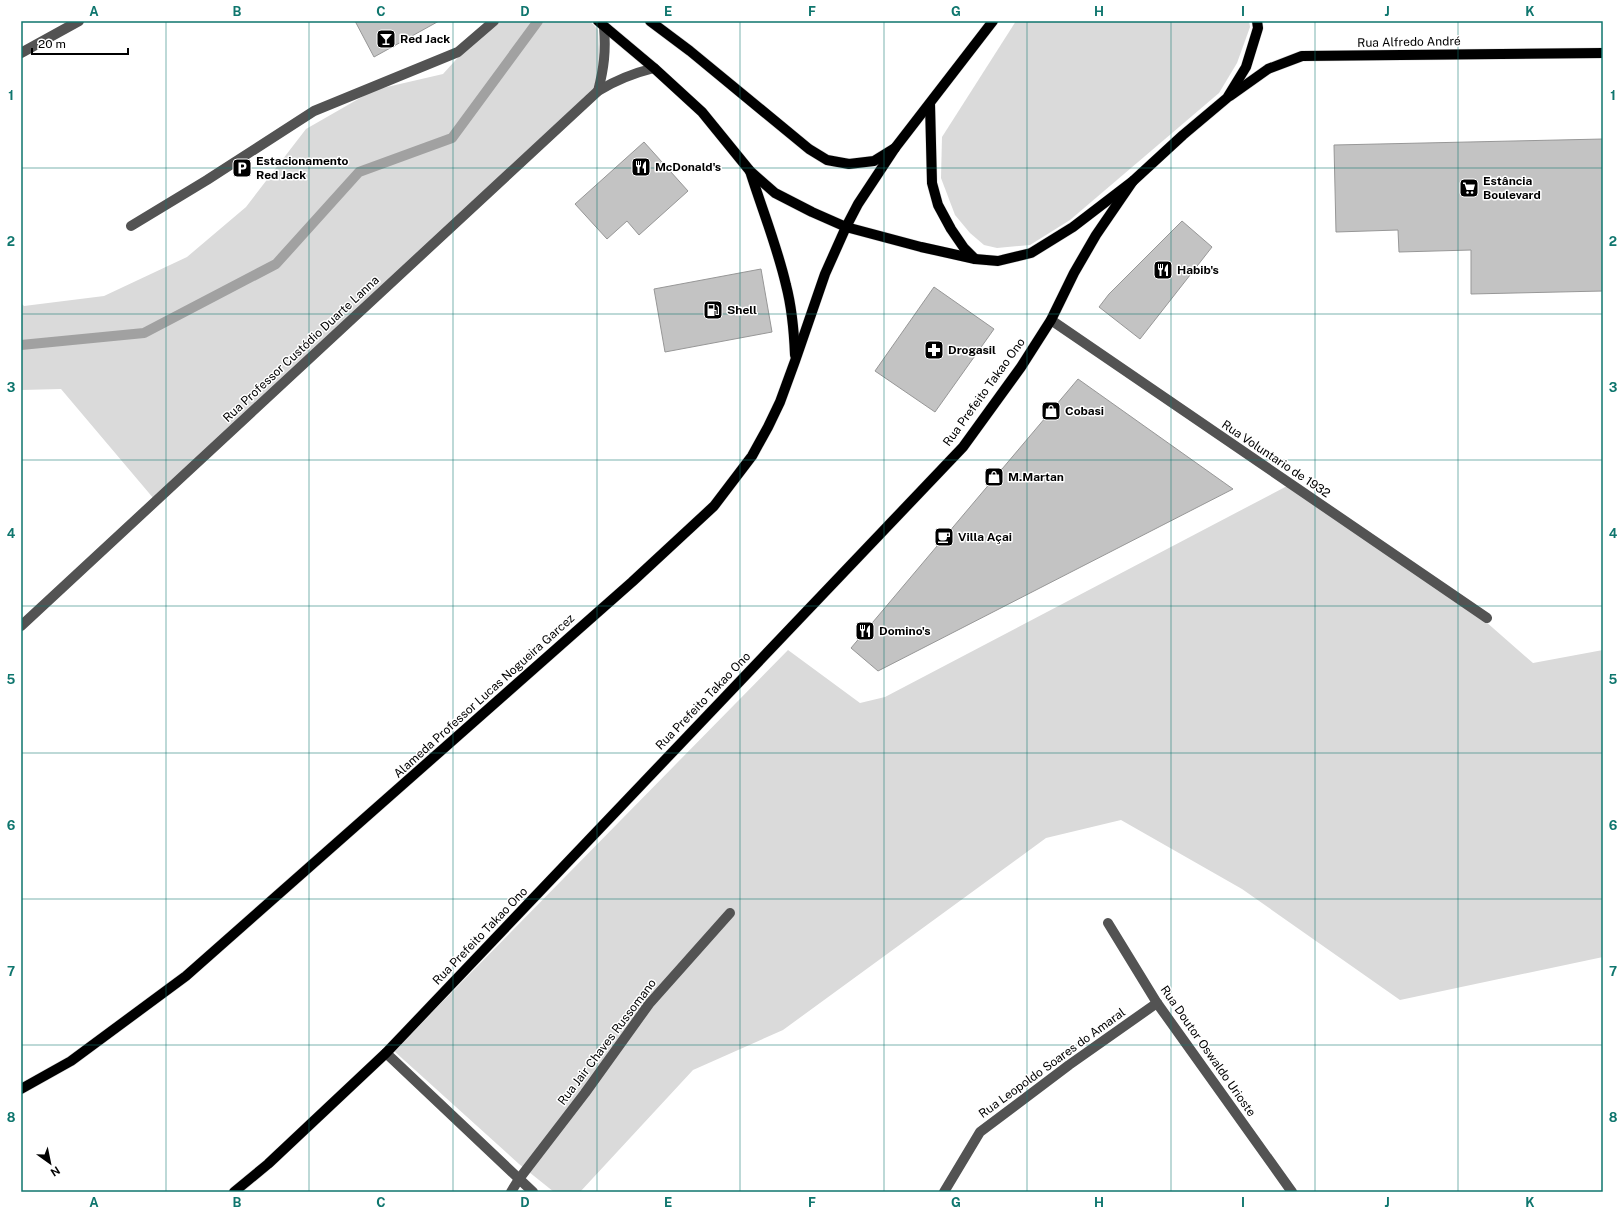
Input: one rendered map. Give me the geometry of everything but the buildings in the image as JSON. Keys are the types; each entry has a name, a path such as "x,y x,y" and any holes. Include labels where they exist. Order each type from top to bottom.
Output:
{"main road":[{"name":"Alameda Professor Lucas Nogueira Garcez","path":"650,21 690,51 791,136 827,160 849,164 874,161 895,148"},
{"name":"Alameda Professor Lucas Nogueira Garcez","path":"21,1089 71,1061 186,976 632,582 714,506 752,456 780,402 824,274 858,204 895,148 992,21"},
{"path":"601,24 654,68 702,112 750,171 775,193 846,227 921,247 975,259 998,261 1031,253 1073,227 1133,181 1183,135 1227,98 1246,67 1258,28 1257,21"},
{"name":"Rua Alfredo André","path":"1227,98 1268,69 1302,56 1603,53"},
{"path":"930,104 932,182 938,205 951,229 964,248 975,259"},
{"path":"750,171 777,250 787,286 794,326 795,361"},
{"name":"Rua Prefeito Takao Ono","path":"234,1192 268,1164 386,1053 963,447 1020,367 1051,320 1074,273 1096,235 1133,181"}],"street":[{"path":"21,53 79,21"},
{"path":"131,226 207,180 314,110 458,52 494,21"},
{"path":"598,91 604,70 606,49 601,24"},
{"name":"Rua Professor Custódio Duarte Lanna","path":"21,626 598,91 613,82 635,73 654,68"},
{"name":"Rua Voluntario de 1932","path":"1051,320 1487,618"},
{"name":"Rua Jair Chaves Russomano","path":"511,1192 519,1179 586,1093 649,1004 730,913"},
{"name":"Rua Doutor Oswaldo Urioste","path":"1108,923 1157,1003 1292,1192"},
{"name":"Rua Leopoldo Soares do Amaral","path":"944,1192 980,1132 1069,1065 1157,1003"},
{"path":"386,1053 533,1192"}],"shaded area":[{"path":"491,21 590,21 598,30 600,70 593,89 154,499 61,389 21,390 21,303 24,306 104,296 187,257 246,207 306,129 374,90 443,74"},
{"path":"1016,21 1249,21 1250,27 1237,63 1219,93 1070,220 1030,245 997,248 984,245 970,233 955,215 941,178 942,137"},
{"path":"1289,485 1485,621 1533,663 1603,650 1603,957 1400,1000 1242,889 1121,820 1046,838 783,1030 693,1070 580,1192 554,1192 519,1164 394,1051 788,650 860,703 885,697"}],"waterway":[{"path":"21,345 144,333 276,264 359,172 452,138 538,21"}],"place":[{"name":"Red Jack","path":"386,39"},
{"name":"McDonald's","path":"641,167"},
{"name":"Estacionamento Red Jack","path":"242,168"},
{"name":"Estância Boulevard","path":"1469,188"},
{"name":"Habib's","path":"1163,270"},
{"name":"Shell","path":"713,310"},
{"name":"Drogasil","path":"934,350"},
{"name":"Cobasi","path":"1051,411"},
{"name":"M.Martan","path":"994,477"},
{"name":"Villa Açai","path":"944,537"},
{"name":"Domino's","path":"865,631"}]}
